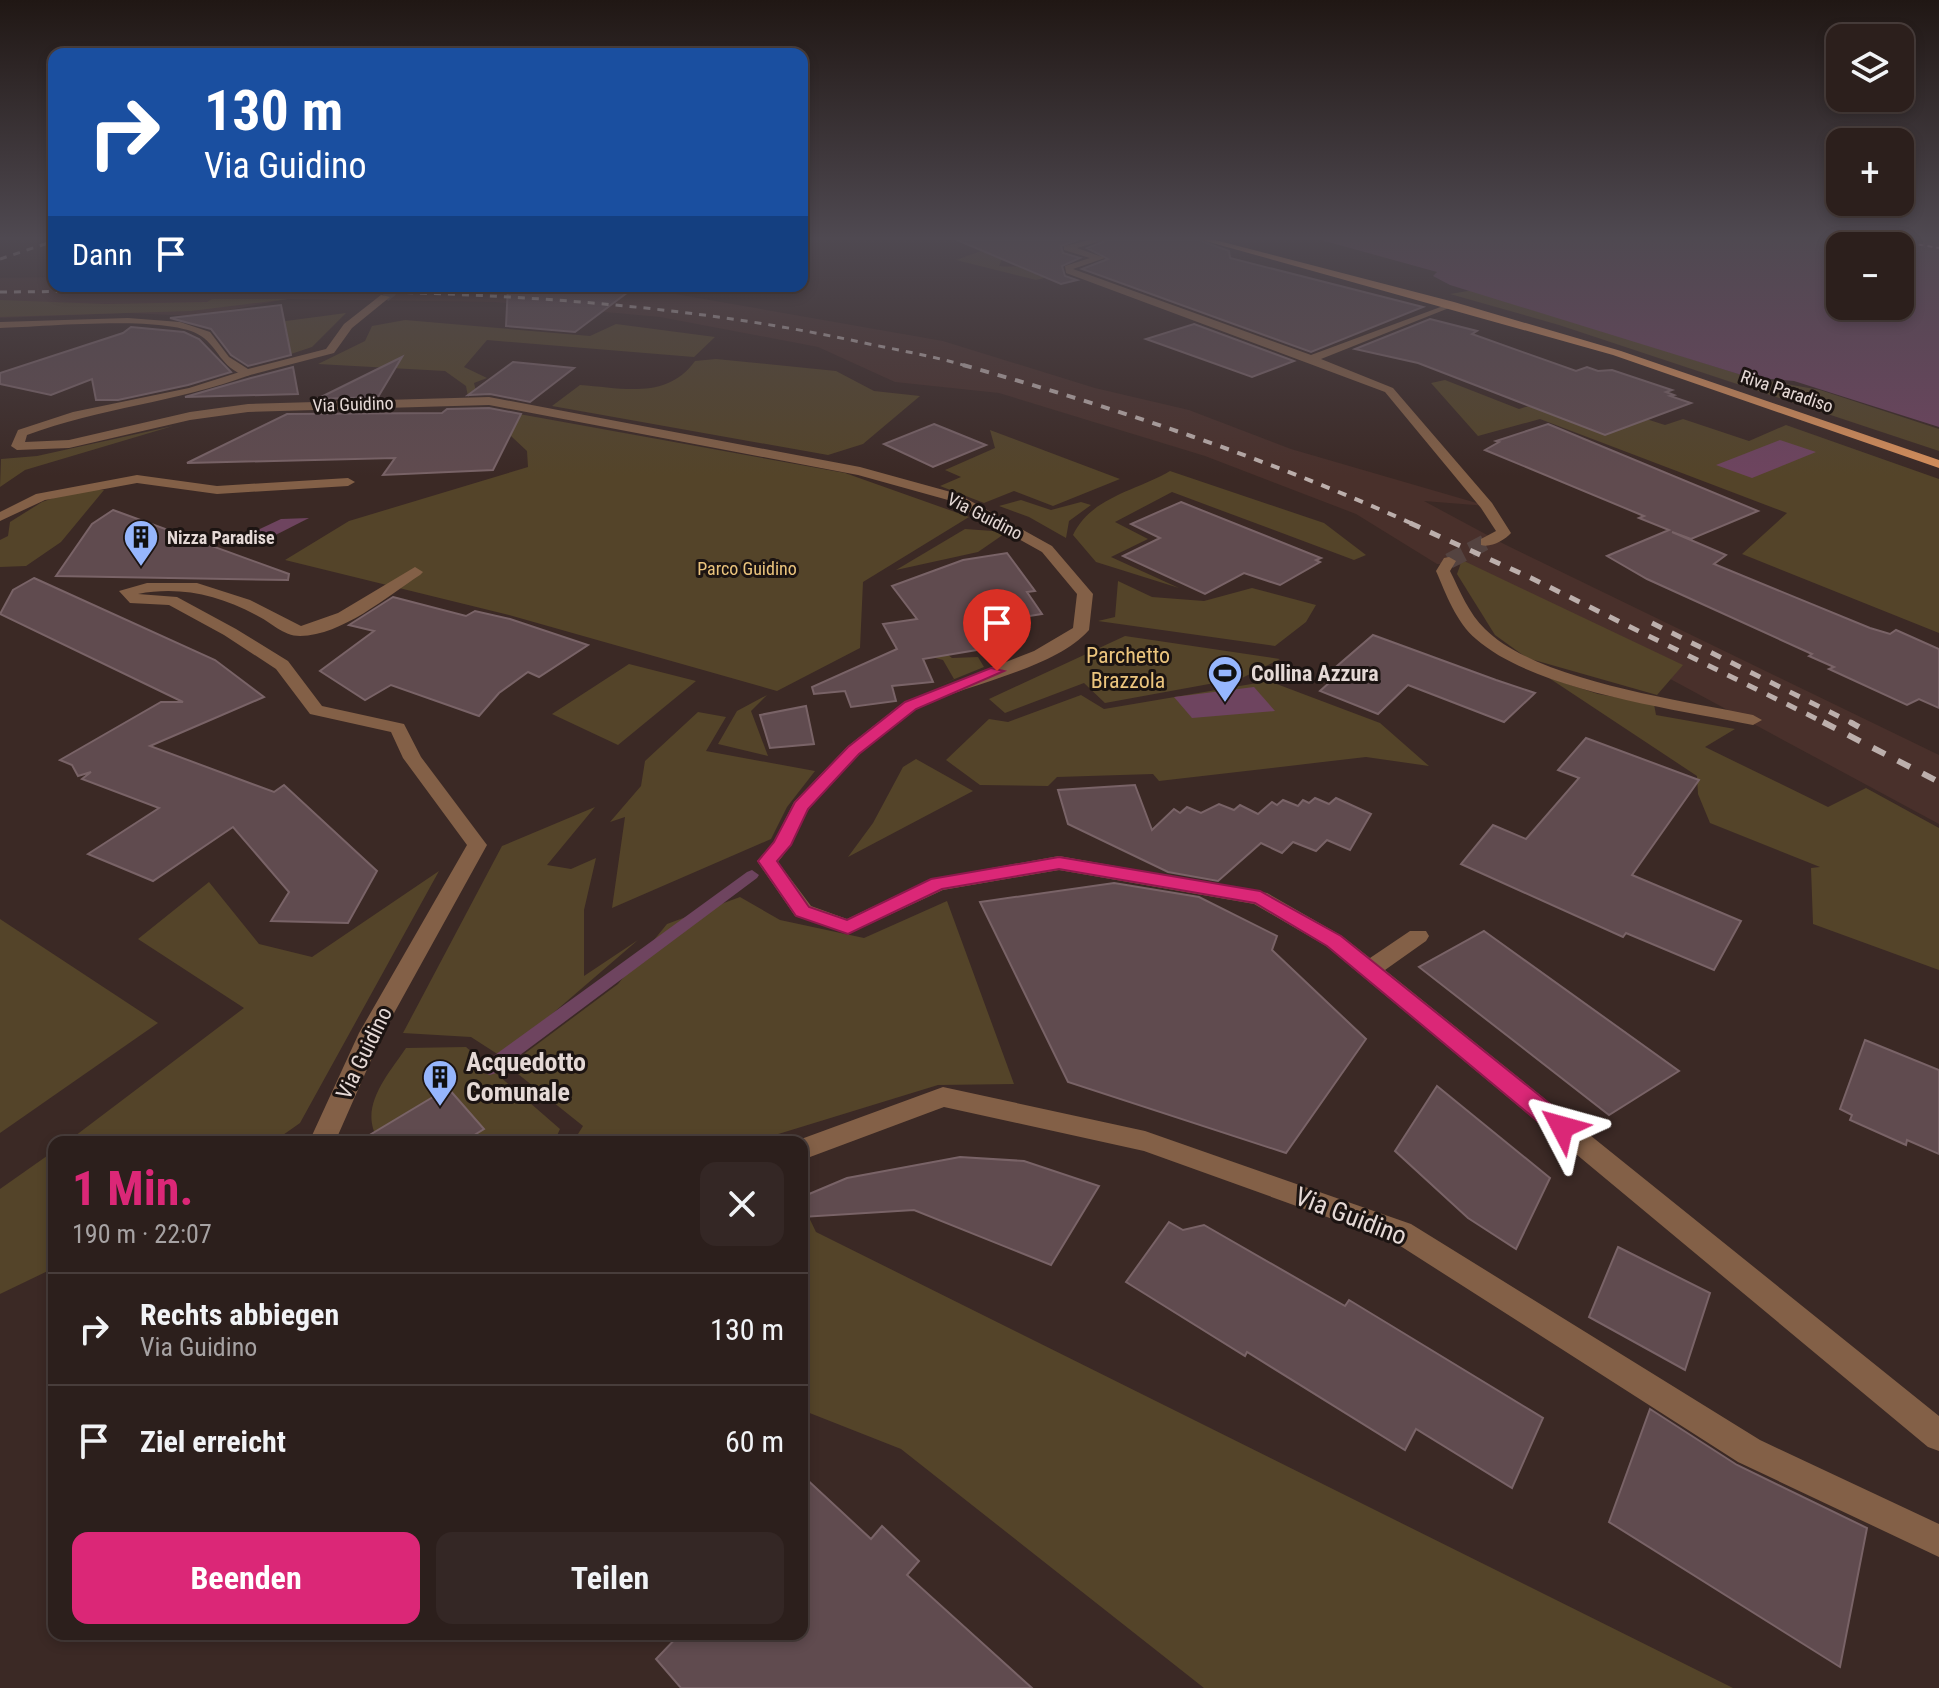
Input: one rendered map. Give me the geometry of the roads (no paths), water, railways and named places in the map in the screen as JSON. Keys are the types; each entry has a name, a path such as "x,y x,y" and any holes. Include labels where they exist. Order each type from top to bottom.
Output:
{"main road":[{"name":"Riva Paradiso","path":"1499,319 1678,373 1939,464"}],"street":[{"path":"0,325 128,321 180,325 206,334 225,359 246,373 330,351 357,319"},
{"path":"1200,319 1389,390 1487,506 1504,533 1486,542"},
{"path":"1311,359 1413,319"},
{"name":"Via Guidino","path":"246,373 209,388 50,421 22,433 17,446 69,444 190,416 248,408 489,401 845,468 953,497 1047,549 1085,594 1081,630 1040,655 910,706 854,750 801,806 782,845 767,861 803,911 848,927 938,884 1059,863 1260,898 1334,941 1939,1436"},
{"path":"0,517 41,497 137,479 217,490 348,482"},
{"path":"1449,561 1443,571 1458,604 1481,636 1528,665 1753,720"},
{"name":"Via Guidino","path":"325,1136 371,1033 477,845 412,758 398,728 316,710 282,665 172,600 135,600 127,591 165,583 197,586 264,613 297,632 319,628 415,572"},
{"path":"1369,970 1418,936"},
{"name":"Via Guidino","path":"808,1147 943,1097 1145,1141 1401,1232 1749,1451 1939,1541"}],"waterway":[{"path":"490,1068 752,875"}],"tunnel":[{"path":"1449,561 1486,542"}],"railway":[{"path":"724,319 966,366"},
{"path":"966,366 970,367"},
{"path":"966,366 1192,436 1304,478 1415,525"},
{"path":"1410,523 1531,578 1824,723"},
{"path":"1652,623 1850,722"},
{"path":"1850,722 1854,724"},
{"path":"1850,722 1859,727"},
{"path":"1824,723 1939,782"}],"place":[{"name":"Nizza Paradise","path":"141,568"},
{"name":"Collina Azzura","path":"1225,704"},
{"name":"Acquedotto Comunale","path":"440,1108"}],"park label":[{"name":"Parco Guidino","path":"747,568"},
{"name":"Parchetto Brazzola","path":"1128,668"}]}
